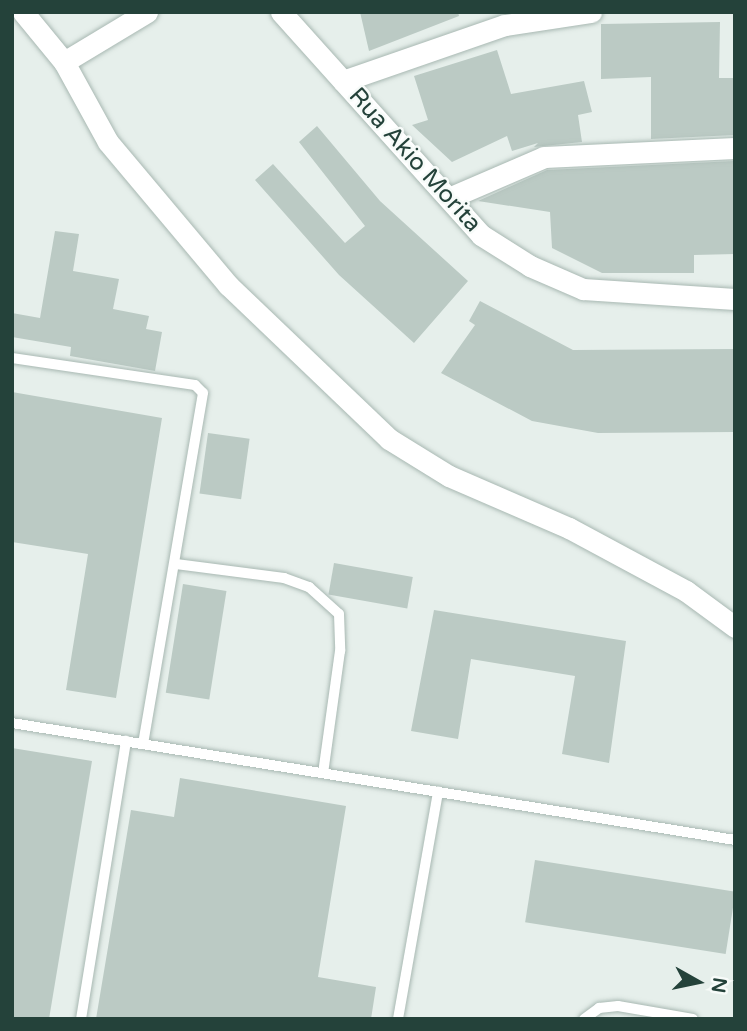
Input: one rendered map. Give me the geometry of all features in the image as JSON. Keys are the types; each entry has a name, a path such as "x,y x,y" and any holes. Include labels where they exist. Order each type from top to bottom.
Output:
{"street":[{"path":"23,12 64,62 108,142 228,285 388,439 449,476 569,528 686,591 735,627"},
{"path":"64,62 147,12"},
{"name":"Rua Akio Morita","path":"281,12 481,235 583,289 735,299"},
{"path":"343,80 505,25 590,12"},
{"path":"449,198 544,157 735,148"}],"lane":[{"path":"12,358 201,387 176,564 144,744"},
{"path":"176,564 284,578 309,587 339,614 323,773"},
{"path":"12,723 735,840"},
{"path":"81,1019 125,741"},
{"path":"398,1019 438,792"},
{"path":"584,1019 599,1007 693,1019"}],"building":[{"path":"360,12 458,12 459,16 369,51"},
{"path":"720,22 719,78 734,78 735,135 651,139 651,77 601,79 601,24"},
{"path":"497,50 511,94 584,81 592,112 578,115 582,142 534,147 538,143 512,151 507,136 452,162 412,125 428,120 414,76"},
{"path":"317,126 380,201 468,281 414,343 339,275 255,180 273,164 345,243 365,226 299,142"},
{"path":"735,161 735,254 694,255 694,273 602,273 552,248 550,212 478,201 547,170"},
{"path":"55,231 79,234 73,271 119,279 113,309 149,316 146,329 162,332 155,371 70,356 71,347 12,337 12,313 40,318"},
{"path":"480,301 573,350 735,349 735,432 598,433 532,421 441,373 475,325 469,321"},
{"path":"12,392 162,418 116,698 66,690 88,554 12,542"},
{"path":"208,433 250,439 241,499 200,493"},
{"path":"334,563 413,577 407,608 328,595"},
{"path":"183,584 226,591 209,700 166,693"},
{"path":"434,610 626,641 609,763 562,754 575,676 471,659 458,739 411,731"},
{"path":"12,748 92,761 49,1019 12,1019"},
{"path":"180,778 346,806 318,977 376,987 371,1019 96,1019 131,810 174,817"},
{"path":"535,860 735,892 726,954 525,922"}]}
